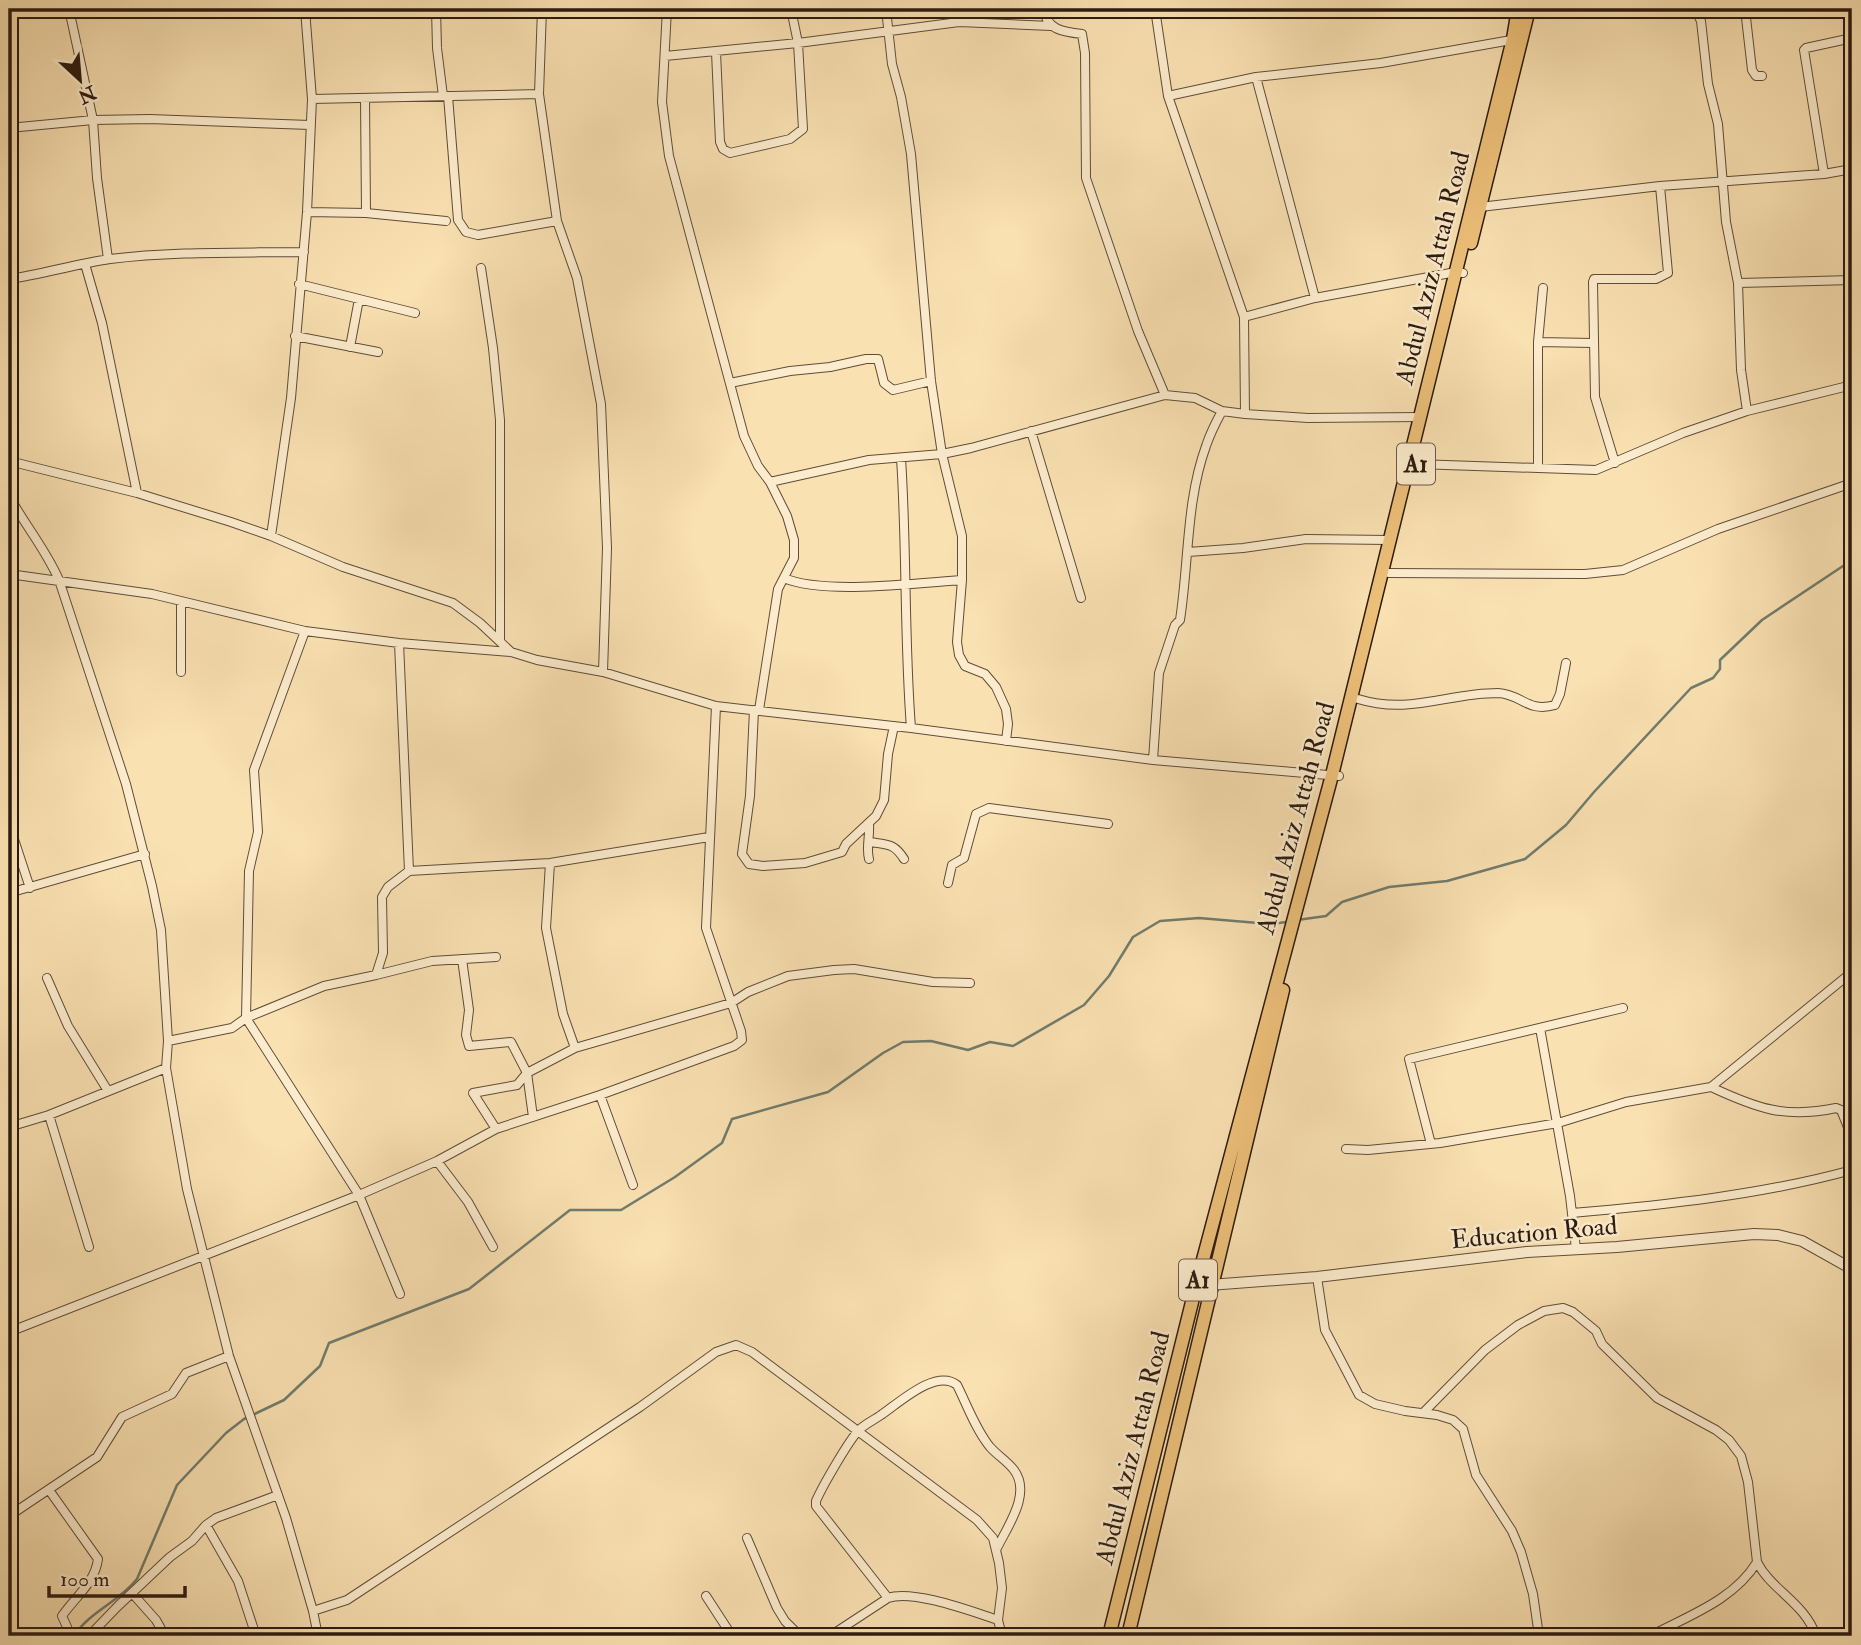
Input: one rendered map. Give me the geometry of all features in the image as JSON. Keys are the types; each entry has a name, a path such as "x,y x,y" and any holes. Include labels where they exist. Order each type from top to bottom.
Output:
{"highway":[{"name":"Abdul Aziz Attah Road","path":"1335,776 1420,417 1480,207 1517,39 1518,9"},
{"name":"Abdul Aziz Attah Road","path":"1110,1636 1196,1286 1358,699 1517,39 1529,9"},
{"name":"Abdul Aziz Attah Road","path":"1128,1636 1296,921"}],"street":[{"path":"69,9 93,120 97,178 108,259"},
{"path":"153,9 160,9"},
{"path":"271,536 291,398 307,212 312,99 305,9"},
{"path":"436,9 437,48 446,96 458,220 466,232 478,235 557,221"},
{"path":"542,9 539,94 557,221 577,278 601,404 607,548 603,672"},
{"path":"667,9 662,102 669,156 744,436 787,516 794,540 794,558 778,589 756,710 750,796 742,854 749,864 763,866 805,863 842,852 853,837 870,824 884,800 888,754 894,726"},
{"path":"716,52 720,142 723,149 730,153 790,139 803,129 798,43 791,9"},
{"path":"886,9 891,64 901,97 911,154 931,381 942,454 962,536 957,642 959,655 965,666 985,674 996,687 1006,709 1006,741"},
{"path":"958,9 958,22"},
{"path":"1044,9 1045,18 1051,26"},
{"path":"1155,9 1168,96 1244,317 1245,414"},
{"path":"1695,9 1701,21 1708,84 1717,124 1726,222 1738,283 1741,370 1748,411"},
{"path":"1745,9 1752,69 1756,76 1762,76"},
{"path":"665,57 958,22 1051,26 1064,32 1082,34 1085,53 1086,178 1138,331 1165,395"},
{"path":"1824,174 1804,50 1806,47 1852,38"},
{"path":"1168,96 1256,77 1381,63 1517,39"},
{"path":"1256,77 1315,298"},
{"path":"312,99 539,94"},
{"path":"365,98 366,213"},
{"path":"9,128 93,120 150,119 310,125"},
{"path":"1480,207 1660,186 1824,174 1852,169"},
{"path":"1615,463 1595,397 1594,279 1656,279 1668,273 1660,186"},
{"path":"307,212 366,213 446,221"},
{"path":"9,279 108,259 193,253 304,253"},
{"path":"85,264 102,323 137,493"},
{"path":"481,268 500,420 500,640"},
{"path":"1244,317 1315,298 1460,272"},
{"path":"1738,283 1852,280"},
{"path":"299,284 415,313"},
{"path":"1538,467 1538,342 1542,289"},
{"path":"350,347 359,299"},
{"path":"296,336 378,352"},
{"path":"1538,342 1593,342"},
{"path":"730,383 790,371 830,368 866,359 878,359 884,383 893,390 931,381"},
{"path":"1416,464 1596,470 1683,433 1748,411 1852,385"},
{"path":"770,482 870,460 942,454 1165,395 1195,398 1222,411 1245,414 1308,418 1420,417"},
{"path":"1153,760 1159,673 1175,625 1180,620 1190,519 1198,471 1206,444 1222,411"},
{"path":"1031,431 1081,598"},
{"path":"901,458 911,728"},
{"path":"9,461 137,493 271,536 343,567 453,603 512,652"},
{"path":"1389,573 1585,574 1623,570 1718,529 1852,483"},
{"path":"9,496 26,527 50,559 59,580 126,785 145,854 161,930 166,1068 180,1162 229,1356 278,1495 318,1636"},
{"path":"1188,552 1244,548 1306,539 1389,540"},
{"path":"9,575 152,594 306,631 399,643 512,652 537,660 603,672 716,705 1153,760 1335,776"},
{"path":"784,578 795,583 825,587 962,580"},
{"path":"181,601 181,672"},
{"path":"306,631 254,770 258,832 249,871 246,1018 359,1195 400,1294"},
{"path":"399,643 410,871"},
{"path":"1358,699 1377,705 1395,706 1504,693 1513,695 1529,706 1546,708 1555,705 1560,694 1566,663"},
{"path":"9,1332 359,1195 437,1161 496,1129 600,1095 734,1046 743,1040 706,928 716,705"},
{"path":"948,883 952,865 964,858 976,814 989,808 1108,824"},
{"path":"9,824 30,888"},
{"path":"869,859 867,851 870,824"},
{"path":"376,975 383,953 382,897 388,887 410,871 550,863 709,837"},
{"path":"870,842 891,845 904,859"},
{"path":"9,893 145,854"},
{"path":"550,863 546,928 563,1014 575,1048"},
{"path":"167,1041 232,1028 246,1018 324,986 432,961 496,957"},
{"path":"462,959 469,1010 466,1035 469,1046 510,1042 527,1073 533,1117"},
{"path":"496,1129 473,1093 517,1085 527,1073 575,1048 731,1003 779,979 854,969 933,982 970,983"},
{"path":"1346,1149 1368,1150 1431,1144 1558,1123 1626,1102 1711,1087 1852,972"},
{"path":"47,978 68,1026 108,1091"},
{"path":"1431,1144 1409,1059 1623,1008"},
{"path":"1540,1028 1558,1123 1576,1249"},
{"path":"9,1127 49,1115 166,1068"},
{"path":"1711,1087 1751,1106 1773,1112 1796,1114 1836,1108 1841,1110 1852,1137"},
{"path":"600,1095 633,1185"},
{"path":"49,1115 89,1247"},
{"path":"437,1161 468,1202 493,1247"},
{"path":"1572,1213 1652,1206 1746,1192 1852,1170"},
{"name":"Education Road","path":"1196,1286 1317,1278 1527,1252 1755,1234 1778,1235 1810,1245 1852,1269"},
{"path":"1317,1278 1325,1330 1359,1395 1375,1404 1453,1420 1463,1429 1476,1475 1512,1531 1521,1552 1539,1636"},
{"path":"1423,1413 1485,1350 1518,1325 1544,1311 1563,1308 1573,1312 1596,1331 1602,1344 1657,1398 1729,1440 1741,1456 1748,1482 1758,1562 1763,1574 1783,1591 1812,1623 1816,1636"},
{"path":"313,1611 347,1601 640,1407 716,1352 736,1345 752,1352 977,1520 993,1538 996,1550 1002,1588 998,1620 1002,1636"},
{"path":"9,1516 101,1453 122,1417 172,1394 186,1373 229,1356"},
{"path":"888,1598 816,1506 818,1495 859,1430 904,1397 933,1382 951,1380 957,1385 984,1438 1014,1470 1019,1481 1017,1506 996,1550"},
{"path":"49,1490 62,1512 93,1549 97,1559 96,1570 88,1585 62,1616 67,1627 64,1636"},
{"path":"89,1636 206,1525 216,1518 278,1495"},
{"path":"206,1525 238,1581 256,1636"},
{"path":"747,1538 777,1608 800,1636"},
{"path":"1650,1636 1734,1591 1758,1562"},
{"path":"132,1593 165,1636"},
{"path":"706,1596 732,1636"},
{"path":"830,1636 888,1598 896,1596 944,1603 998,1620"}],"waterway":[{"path":"1297,920 1326,916 1342,902 1389,887 1447,881 1525,859 1566,825 1691,688 1713,678 1720,669 1720,660 1762,620 1852,560"},
{"path":"74,1636 88,1620 137,1579 177,1485 226,1433 244,1419 284,1400 320,1366 329,1343 469,1289 570,1210 621,1210 675,1177 722,1143 732,1119 828,1092 903,1042 931,1041 968,1050 990,1042 1013,1046 1084,1005 1109,976 1133,937 1160,921 1199,918 1270,924 1287,922"}]}
